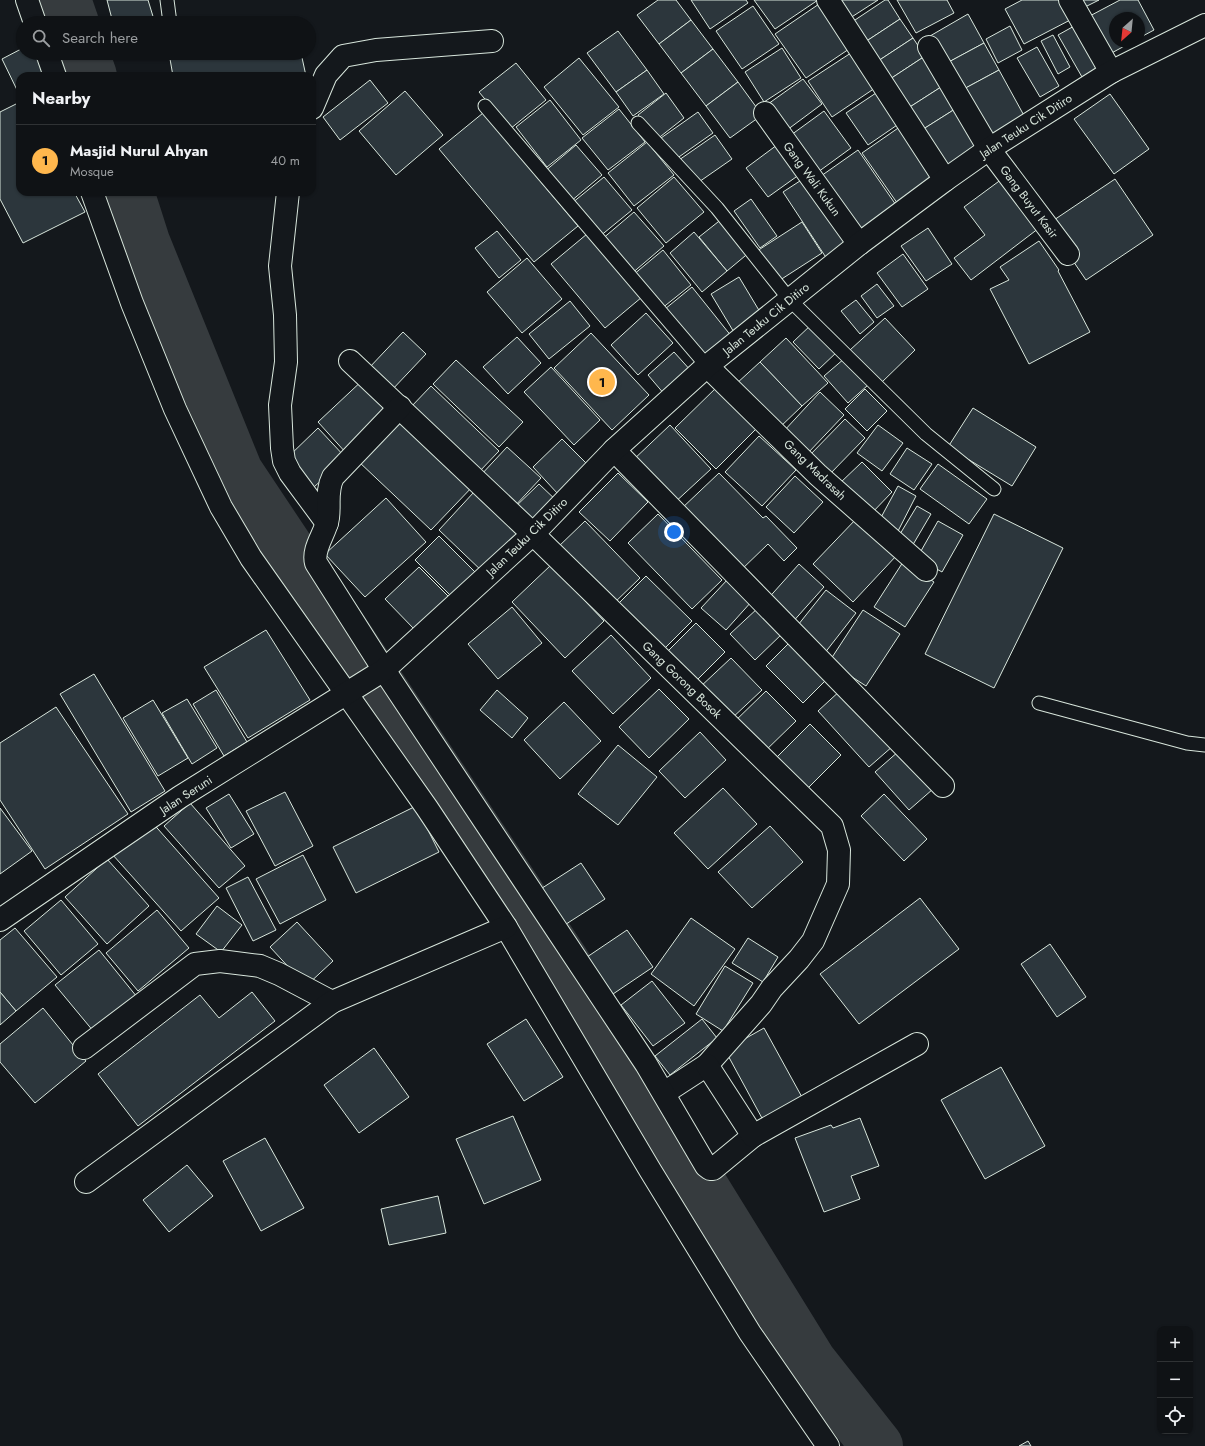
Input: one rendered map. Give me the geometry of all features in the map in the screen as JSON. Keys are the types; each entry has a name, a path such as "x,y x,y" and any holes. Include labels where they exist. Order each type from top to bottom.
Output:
{"street":[{"path":"27,0 33,16"},
{"path":"828,0 945,180"},
{"path":"1070,0 1111,72"},
{"name":"Jalan Teuku Cik Ditiro","path":"380,673 533,534 614,450 707,366 859,244 989,149 1111,72 1205,25"},
{"path":"316,99 326,75 343,56 376,50 492,41"},
{"name":"Gang Buyut Kasir","path":"929,47 989,149 1068,254"},
{"path":"49,60 53,72"},
{"name":"Gang Wali Kukun","path":"765,114 859,244"},
{"path":"93,196 134,310 175,409 221,507 251,558 314,647 350,691 506,927 650,1170 750,1333 828,1446"},
{"path":"288,196 280,266 285,315 286,362 280,405 282,448 284,461 290,474 327,523"},
{"name":"Gang Gorong Bosok","path":"350,361 533,534 832,826 839,850 838,884 819,931 799,959 707,1064"},
{"name":"Gang Madrasah","path":"707,366 818,475 926,570"},
{"path":"400,407 333,477 329,485 327,523 315,554 316,563 380,673 664,1093 710,1169 713,1169 753,1136 917,1044"},
{"path":"614,450 943,786"},
{"name":"Jalan Seruni","path":"0,920 180,797 380,673"},
{"path":"86,1182 332,1002 506,927"},
{"path":"84,1048 195,964 220,961 260,966 279,974 332,1002"},
{"path":"664,1093 707,1064 753,1136"}],"lane":[{"path":"167,0 169,16"},
{"path":"484,106 707,366"},
{"path":"638,123 717,208 790,300 926,434 994,489"},
{"path":"1039,703 1187,743 1205,745"}],"building":[{"path":"107,0 148,0 153,16 111,16"},
{"path":"658,0 676,0 691,20 659,44 637,15"},
{"path":"691,0 746,0 748,3 710,29"},
{"path":"754,0 818,0 775,29"},
{"path":"833,0 878,0 847,20"},
{"path":"885,0 888,0 900,19 862,44 849,24"},
{"path":"897,0 947,0 954,13 916,33"},
{"path":"1022,0 1064,0 1074,18 1024,44 1005,9"},
{"path":"1076,0 1099,0 1081,9"},
{"path":"1120,0 1138,0 1144,12 1109,12 1109,48 1121,48 1106,56 1086,18"},
{"path":"822,2 852,47 806,78 775,34"},
{"path":"753,6 779,44 742,69 716,31"},
{"path":"1145,13 1154,30 1145,35"},
{"path":"968,14 984,43 945,64 930,36"},
{"path":"900,19 913,38 875,63 862,44"},
{"path":"691,20 713,49 681,73 659,44"},
{"path":"1076,25 1100,66 1082,77 1058,35"},
{"path":"1010,26 1022,50 998,63 986,39"},
{"path":"618,31 647,70 616,92 587,53"},
{"path":"1053,35 1070,67 1058,74 1041,41"},
{"path":"913,38 925,56 887,81 875,63"},
{"path":"984,43 999,70 960,91 945,64"},
{"path":"1037,47 1059,86 1040,97 1017,58"},
{"path":"782,48 801,78 764,102 745,72"},
{"path":"713,49 738,82 706,106 681,73"},
{"path":"854,51 878,86 832,117 808,81"},
{"path":"16,52 16,60 44,60 49,72 16,72 16,88 2,59"},
{"path":"925,56 941,87 902,112 887,81"},
{"path":"579,58 619,107 583,135 544,87"},
{"path":"170,60 303,60 305,72 172,72"},
{"path":"516,63 546,100 510,129 479,92"},
{"path":"647,70 664,94 633,116 616,92"},
{"path":"999,70 1027,121 989,142 960,91"},
{"path":"803,79 822,104 787,130 768,104"},
{"path":"370,80 388,103 340,140 323,117"},
{"path":"738,82 762,115 730,138 706,106"},
{"path":"941,87 955,109 917,133 902,112"},
{"path":"882,89 903,121 868,145 846,113"},
{"path":"405,91 443,135 396,175 359,131"},
{"path":"666,93 684,118 656,140 638,115"},
{"path":"1110,94 1149,149 1114,174 1074,119"},
{"path":"550,100 581,140 547,167 516,127"},
{"path":"16,104 16,196 76,196 85,212 23,243 0,199 0,112"},
{"path":"619,109 645,142 608,170 582,138"},
{"path":"955,109 982,149 944,173 917,133"},
{"path":"824,111 851,148 818,172 791,135"},
{"path":"698,112 713,133 676,159 661,138"},
{"path":"483,113 578,226 534,262 439,149"},
{"path":"904,124 942,178 900,207 862,153"},
{"path":"715,135 732,159 696,184 679,160"},
{"path":"647,142 674,175 634,206 608,173"},
{"path":"781,142 803,172 768,197 746,168"},
{"path":"576,145 602,175 570,202 544,172"},
{"path":"858,150 896,205 860,231 821,176"},
{"path":"1006,176 1043,225 971,280 954,258 985,235 964,207"},
{"path":"604,177 632,210 599,237 572,203"},
{"path":"674,177 704,212 666,243 637,208"},
{"path":"806,177 850,243 827,259 783,192"},
{"path":"1115,179 1153,235 1086,280 1048,224"},
{"path":"751,199 777,236 760,248 734,211"},
{"path":"634,212 664,246 630,275 601,240"},
{"path":"723,218 751,251 727,271 699,237"},
{"path":"802,222 822,253 777,282 757,251"},
{"path":"928,228 952,264 926,281 901,246"},
{"path":"497,231 521,260 499,278 475,248"},
{"path":"694,232 727,271 702,292 670,253"},
{"path":"587,234 642,297 605,328 551,264"},
{"path":"1039,241 1059,270 1058,271 1090,332 1029,364 990,289 1009,280 1000,267"},
{"path":"663,250 691,285 661,309 633,275"},
{"path":"903,254 928,289 902,307 877,273"},
{"path":"527,258 562,299 522,333 487,292"},
{"path":"739,277 763,317 735,334 711,294"},
{"path":"877,284 894,306 877,318 861,296"},
{"path":"692,287 732,337 705,359 665,309"},
{"path":"856,300 874,322 860,334 841,311"},
{"path":"570,301 590,326 549,359 529,334"},
{"path":"646,313 673,343 638,375 611,345"},
{"path":"885,318 915,350 881,383 850,350"},
{"path":"812,324 838,351 819,369 793,342"},
{"path":"403,332 426,354 390,392 368,369"},
{"path":"591,333 649,395 612,430 554,368"},
{"path":"517,337 541,363 508,394 483,367"},
{"path":"786,338 828,383 802,406 760,362"},
{"path":"674,352 692,372 665,395 648,375"},
{"path":"845,358 868,385 848,403 824,376"},
{"path":"456,360 523,422 499,447 433,384"},
{"path":"760,362 802,406 778,429 736,384"},
{"path":"551,367 600,420 574,445 524,392"},
{"path":"366,377 395,409 347,454 318,422"},
{"path":"719,385 760,425 716,469 675,428"},
{"path":"431,386 499,451 478,473 410,408"},
{"path":"865,389 887,411 867,431 845,409"},
{"path":"820,392 844,415 807,454 783,432"},
{"path":"973,408 1036,447 1012,486 948,447"},
{"path":"402,414 475,484 431,530 358,461"},
{"path":"845,419 865,438 827,477 807,458"},
{"path":"670,425 711,469 672,505 631,462"},
{"path":"878,425 903,443 882,471 857,453"},
{"path":"318,428 346,458 314,487 287,458"},
{"path":"759,436 796,470 762,506 725,472"},
{"path":"562,439 588,465 558,494 533,467"},
{"path":"507,447 541,478 513,508 480,476"},
{"path":"907,448 932,464 914,490 890,474"},
{"path":"862,462 892,492 870,515 839,484"},
{"path":"938,464 987,499 969,524 920,489"},
{"path":"618,473 648,502 610,541 579,512"},
{"path":"719,473 763,518 766,516 797,548 784,561 768,544 739,572 680,510"},
{"path":"795,476 823,502 794,533 766,507"},
{"path":"539,484 559,503 532,530 512,510"},
{"path":"898,486 916,496 897,533 878,523"},
{"path":"474,492 521,538 485,574 439,530"},
{"path":"386,498 426,542 365,597 325,554"},
{"path":"917,506 931,514 911,548 897,539"},
{"path":"658,514 722,580 692,609 628,543"},
{"path":"994,514 1063,548 994,688 925,654"},
{"path":"857,518 897,555 853,602 813,564"},
{"path":"585,521 640,578 611,606 556,549"},
{"path":"938,521 963,535 942,572 917,558"},
{"path":"439,536 476,573 452,597 415,560"},
{"path":"903,562 934,582 905,627 874,607"},
{"path":"799,564 824,587 790,625 765,602"},
{"path":"551,565 604,621 565,658 512,602"},
{"path":"419,567 449,597 415,630 385,599"},
{"path":"646,576 692,621 660,653 614,608"},
{"path":"728,579 752,601 726,630 701,608"},
{"path":"826,590 856,613 824,654 794,630"},
{"path":"512,607 542,643 498,679 468,644"},
{"path":"759,607 784,632 755,660 730,634"},
{"path":"863,610 900,634 866,686 829,662"},
{"path":"696,623 725,652 693,684 664,655"},
{"path":"266,630 310,700 248,738 204,667"},
{"path":"611,635 651,678 613,714 572,671"},
{"path":"792,640 829,677 803,703 766,666"},
{"path":"731,658 762,690 730,720 699,688"},
{"path":"94,674 165,791 131,812 60,694"},
{"path":"659,689 689,719 649,758 619,727"},
{"path":"842,689 893,746 869,767 818,711"},
{"path":"216,690 247,742 224,756 193,704"},
{"path":"497,690 528,718 512,738 480,710"},
{"path":"766,691 796,721 761,755 731,725"},
{"path":"187,699 217,748 192,764 162,713"},
{"path":"153,700 188,758 158,776 123,718"},
{"path":"564,702 601,741 560,779 524,740"},
{"path":"56,707 128,814 45,869 0,800 0,743"},
{"path":"810,724 841,755 802,794 771,763"},
{"path":"700,732 726,760 685,798 659,771"},
{"path":"618,745 657,777 618,825 578,794"},
{"path":"899,751 933,789 909,810 875,772"},
{"path":"723,788 757,824 708,869 674,833"},
{"path":"285,792 313,846 275,866 246,811"},
{"path":"229,794 254,834 231,848 206,808"},
{"path":"884,794 927,839 904,861 861,816"},
{"path":"190,803 245,866 219,888 164,826"},
{"path":"416,806 439,852 356,893 333,847"},
{"path":"0,808 32,851 0,874"},
{"path":"150,820 219,898 181,931 112,854"},
{"path":"770,826 803,862 752,908 718,872"},
{"path":"303,855 326,900 280,924 256,879"},
{"path":"107,859 149,906 107,944 65,897"},
{"path":"581,863 605,899 560,928 536,892"},
{"path":"248,877 276,930 253,941 226,888"},
{"path":"920,898 959,949 859,1024 820,974"},
{"path":"61,900 98,944 61,975 24,931"},
{"path":"217,906 242,925 221,952 196,934"},
{"path":"157,910 189,948 138,991 106,953"},
{"path":"691,918 735,949 694,1006 651,974"},
{"path":"297,922 333,961 306,986 270,947"},
{"path":"15,928 57,977 16,1011 0,992 0,940"},
{"path":"627,930 653,967 613,994 587,957"},
{"path":"748,938 778,957 763,982 732,963"},
{"path":"1050,944 1086,997 1057,1017 1021,964"},
{"path":"99,950 137,997 94,1032 55,985"},
{"path":"725,966 753,983 723,1031 696,1014"},
{"path":"652,981 685,1023 653,1046 621,1005"},
{"path":"0,992 16,1011 0,1025"},
{"path":"252,992 275,1021 138,1126 98,1074 200,995 219,1018"},
{"path":"43,1008 86,1061 35,1103 0,1062 0,1044"},
{"path":"526,1019 563,1077 524,1101 487,1044"},
{"path":"702,1019 717,1038 670,1075 655,1056"},
{"path":"764,1028 803,1099 763,1120 725,1050"},
{"path":"374,1048 409,1097 359,1133 324,1085"},
{"path":"1001,1067 1045,1146 985,1179 941,1100"},
{"path":"513,1116 541,1180 484,1204 456,1139"},
{"path":"860,1118 879,1166 851,1176 860,1199 824,1212 795,1138 831,1125 833,1128"},
{"path":"265,1138 304,1208 261,1231 223,1161"},
{"path":"187,1165 213,1196 169,1232 143,1200"},
{"path":"438,1196 446,1233 389,1245 381,1209"},
{"path":"1028,1441 1031,1446 1019,1446"}],"waterway":[{"path":"65,0 71,16"},
{"path":"85,60 90,72"},
{"path":"129,196 144,242 237,472 563,961 810,1361 877,1446"}],"place":[{"name":"Masjid Nurul Ahyan","path":"602,382"}]}
